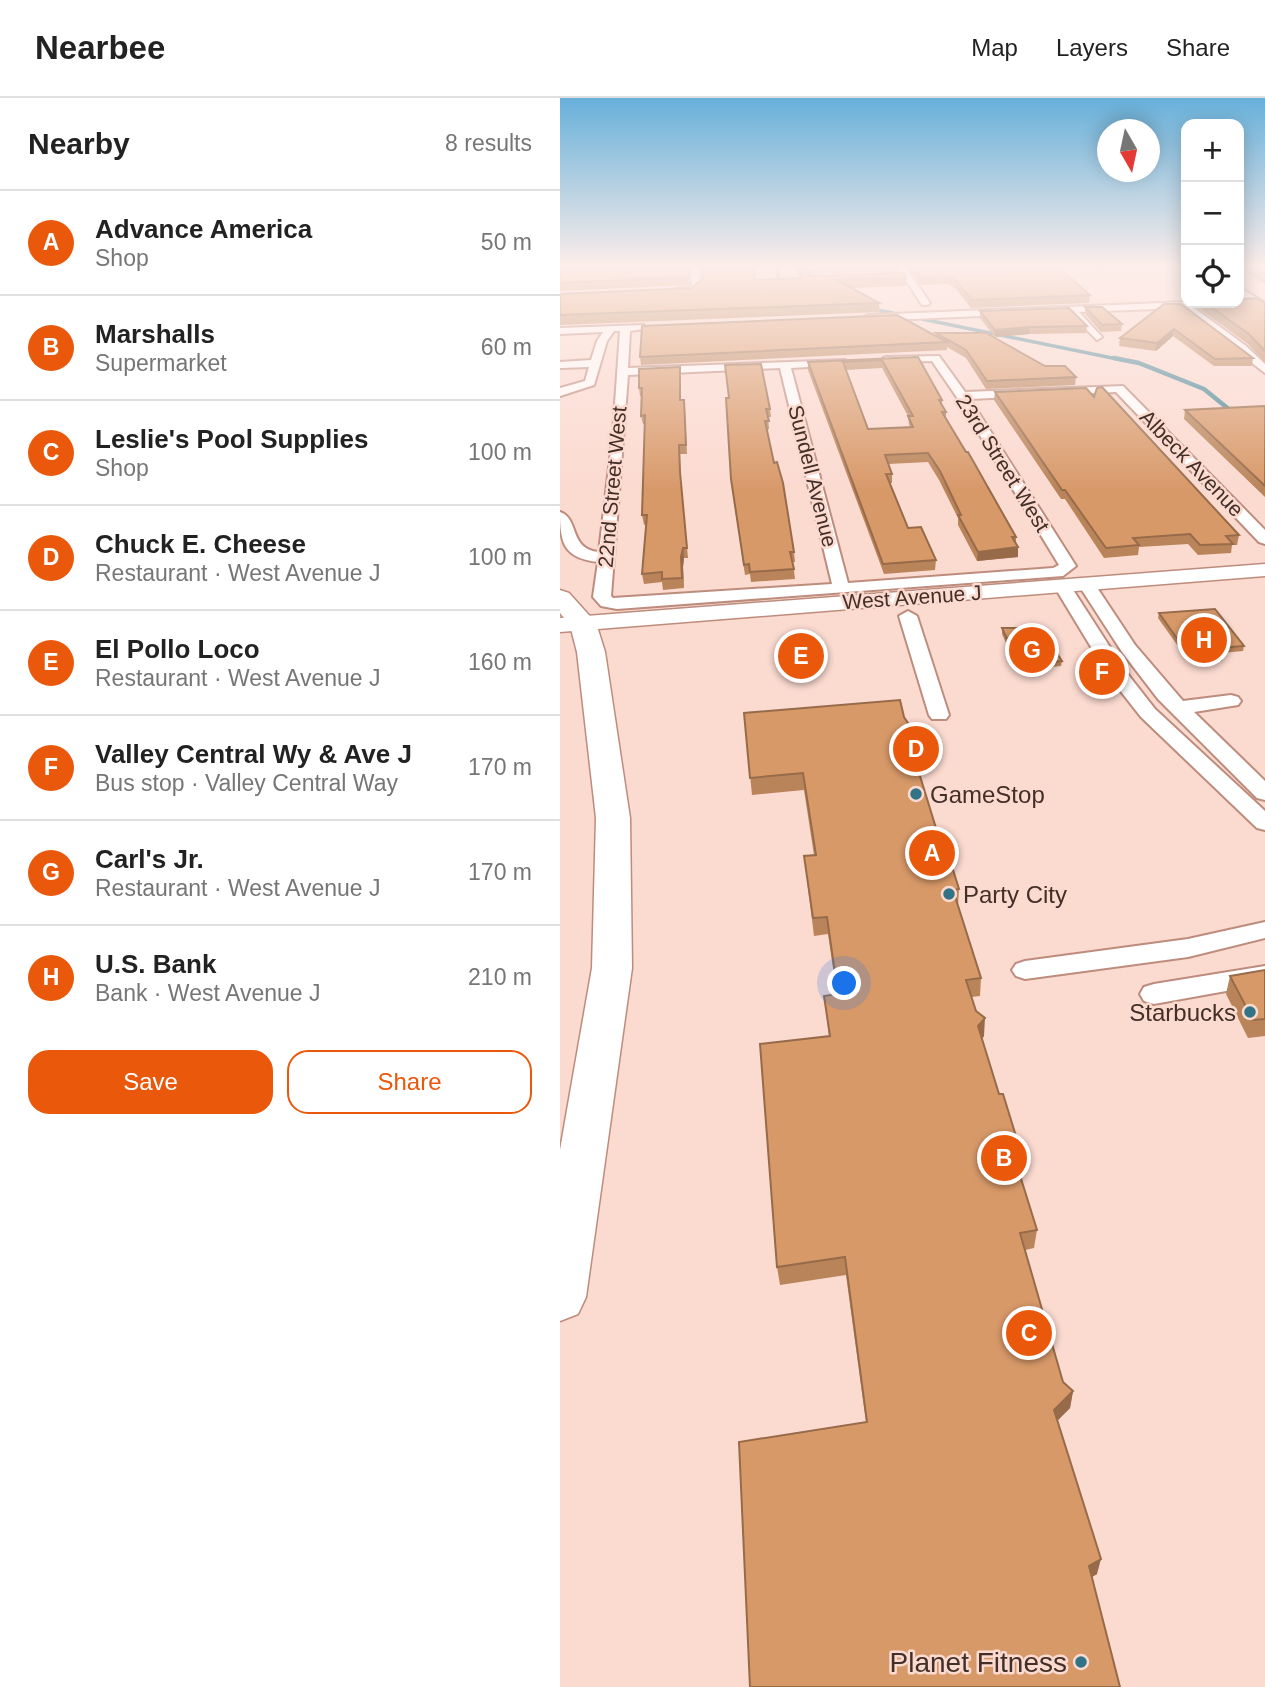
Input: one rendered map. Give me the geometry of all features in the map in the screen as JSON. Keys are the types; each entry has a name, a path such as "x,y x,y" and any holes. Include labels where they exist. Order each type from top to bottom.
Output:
{"highway":[{"path":"560,598 573,632 613,818 612,968 560,1297"}],"main road":[{"name":"West Avenue J","path":"1092,593 1265,570"},
{"name":"West Avenue J","path":"573,632 908,616 1067,586"},
{"name":"West Avenue J","path":"573,632 1067,586 1092,593 1265,589"}],"street":[{"path":"560,392 590,383 602,342"},
{"name":"22nd Street West","path":"607,602 603,597 619,433 624,342"},
{"path":"1234,342 1265,370"},
{"name":"23rd Street West","path":"880,361 935,358 962,396 1068,566 1067,586 1118,674 1148,713 1265,823"},
{"path":"621,372 853,362"},
{"path":"560,365 596,363"},
{"name":"Sundell Avenue","path":"785,365 841,588"},
{"name":"Albeck Avenue","path":"962,396 1119,388 1265,539"},
{"path":"560,517 573,546 582,555 607,558"},
{"name":"West Avenue J","path":"607,602 617,604 1057,573 1067,586"},
{"path":"1092,593 1128,648 1177,708 1265,793"},
{"path":"908,616 939,715"},
{"path":"1177,708 1231,701"},
{"path":"1025,970 1188,948 1265,930"},
{"path":"1154,994 1265,975"}],"building":[{"path":"641,342 944,342 640,357"},
{"path":"952,342 1002,342 1045,366 1065,366 1076,377 987,381 966,350"},
{"path":"1192,342 1232,342 1253,358 1215,359"},
{"path":"1257,342 1265,342 1265,351"},
{"path":"918,357 942,400 939,400 946,412 942,412 1016,537 1012,537 1018,547 978,552 958,515 961,515 940,471 928,453 885,455 892,474 886,474 908,528 921,527 936,560 883,564 808,362","holes":["882,360 913,416 908,416 913,427 868,429 843,362"]},
{"path":"761,364 770,409 766,409 769,421 765,421 774,463 777,462 783,483 794,552 790,552 794,569 750,572 749,564 744,565 731,479 726,398 729,398 725,365"},
{"path":"680,367 680,400 684,400 686,445 679,445 680,472 687,548 683,548 681,557 682,578 662,579 662,572 642,574 647,515 642,515 645,415 641,416 642,388 639,388 639,369"},
{"path":"1102,387 1239,535 1226,536 1233,544 1200,545 1190,534 1133,538 1139,545 1106,548 1065,490 1062,490 995,392 1086,388 1094,397 1097,388"},
{"path":"1265,406 1265,486 1185,410"},
{"path":"1215,609 1244,646 1217,648 1223,655 1191,658 1159,613"},
{"path":"1002,628 1041,628 1062,661 1021,664"},
{"path":"900,700 904,717 912,729 916,763 944,854 948,854 959,889 953,890 981,978 966,980 976,1011 985,1018 978,1026 1024,1162 1023,1168 1018,1169 1037,1230 1020,1233 1063,1382 1073,1391 1054,1410 1101,1559 1089,1566 1120,1687 750,1687 739,1442 867,1422 845,1257 777,1267 760,1044 830,1036 824,996 838,994 827,917 813,918 804,856 816,855 803,773 750,778 744,713"},
{"path":"1265,970 1265,1019 1253,1020 1230,976"}],"waterway":[{"path":"1035,342 1122,360"},
{"path":"1114,358 1139,363 1204,389 1236,415"}],"place":[{"name":"U.S. Bank","path":"1204,640"},
{"name":"Carl's Jr.","path":"1032,650"},
{"name":"El Pollo Loco","path":"801,656"},
{"name":"Valley Central Wy & Ave J","path":"1102,672"},
{"name":"Chuck E. Cheese","path":"916,749"},
{"name":"GameStop","path":"916,794"},
{"name":"Advance America","path":"932,853"},
{"name":"Party City","path":"949,894"},
{"name":"Starbucks","path":"1250,1012"},
{"name":"Marshalls","path":"1004,1158"},
{"name":"Leslie's Pool Supplies","path":"1029,1333"},
{"name":"Planet Fitness","path":"1081,1662"}]}
